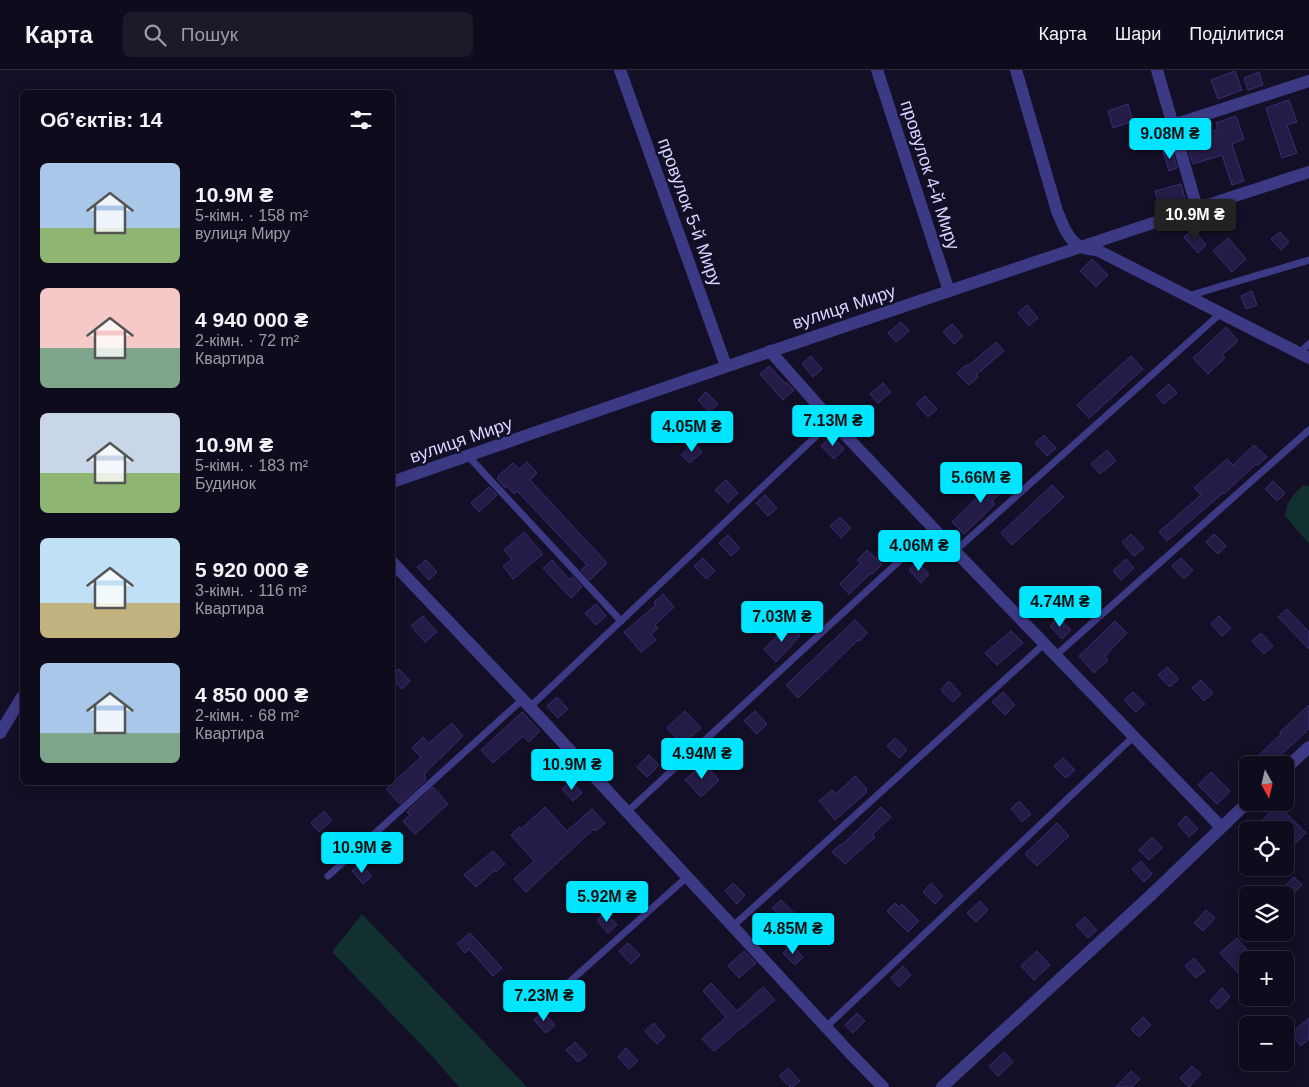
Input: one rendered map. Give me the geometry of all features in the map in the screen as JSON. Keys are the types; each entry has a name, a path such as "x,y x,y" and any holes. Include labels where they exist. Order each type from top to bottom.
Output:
{"street":[{"name":"провулок 5-й Миру","path":"620,70 726,366"},
{"name":"провулок 4-й Миру","path":"877,70 949,291"},
{"path":"1016,70 1057,210 1067,232 1080,247 1099,251 1304,355"},
{"path":"1157,70 1197,208"},
{"path":"1173,125 1309,81"},
{"name":"вулиця Миру","path":"395,481 770,351 1309,172"},
{"path":"770,351 832,421 934,530 1221,827"},
{"path":"395,565 526,703 883,1087"},
{"path":"0,733 20,700"},
{"path":"1294,761 1309,747"},
{"path":"942,1087 1150,896 1239,810"}],"lane":[{"path":"1188,296 1309,260"},
{"path":"955,551 1221,313"},
{"path":"1304,355 1309,344"},
{"path":"328,876 621,621 832,421"},
{"path":"1055,656 1309,430"},
{"path":"468,456 621,621"},
{"path":"627,812 934,530"},
{"path":"733,926 1044,644"},
{"path":"826,1027 1133,737"},
{"path":"548,1001 688,877"}],"green space":[{"path":"1304,485 1309,486 1309,544 1285,516 1291,499"},
{"path":"362,914 527,1087 459,1087 432,1056 332,952"}],"building":[{"path":"1235,71 1242,90 1218,99 1211,80"},
{"path":"1259,72 1263,85 1248,90 1244,78"},
{"path":"1289,100 1297,122 1287,125 1297,153 1282,158 1266,108"},
{"path":"1128,104 1133,121 1113,128 1108,111"},
{"path":"1236,116 1244,139 1232,144 1244,181 1232,185 1222,155 1193,164 1187,145 1192,144 1190,138 1218,130 1216,123"},
{"path":"1172,150 1177,168 1169,171 1163,152"},
{"path":"1181,184 1185,199 1159,206 1155,191"},
{"path":"1193,229 1206,245 1198,253 1184,237"},
{"path":"1280,232 1289,242 1281,250 1271,239"},
{"path":"1228,238 1246,259 1232,272 1213,251"},
{"path":"1092,259 1108,275 1096,287 1080,271"},
{"path":"1252,291 1257,305 1246,309 1241,296"},
{"path":"1027,305 1038,318 1029,326 1018,313"},
{"path":"901,322 909,331 896,342 888,333"},
{"path":"952,324 963,336 954,344 943,332"},
{"path":"1226,327 1238,341 1222,355 1225,358 1208,374 1193,358"},
{"path":"996,342 1004,351 976,375 978,377 969,385 957,373"},
{"path":"811,356 822,369 813,377 802,364"},
{"path":"1131,356 1143,369 1089,418 1077,405"},
{"path":"769,366 794,390 783,400 760,374"},
{"path":"883,383 891,392 878,403 870,394"},
{"path":"1169,384 1177,393 1164,404 1156,395"},
{"path":"706,392 718,404 709,412 698,400"},
{"path":"925,396 937,409 928,417 916,404"},
{"path":"803,408 815,421 806,429 795,416"},
{"path":"1044,435 1056,448 1047,456 1035,443"},
{"path":"832,436 844,449 834,459 821,446"},
{"path":"694,443 702,452 690,463 681,455"},
{"path":"1254,445 1267,457 1258,465 1256,464 1224,494 1167,541 1159,532 1201,495 1194,488 1227,459 1233,465"},
{"path":"1107,450 1116,461 1100,474 1091,464"},
{"path":"527,462 537,473 530,480 607,563 590,580 581,570 587,565 517,491 514,494 497,479 513,463 519,469"},
{"path":"998,471 1010,484 992,501 995,504 964,534 952,522 993,483 990,479"},
{"path":"726,480 738,493 728,503 715,490"},
{"path":"1273,481 1285,493 1277,501 1265,489"},
{"path":"1052,485 1064,497 1012,545 1001,533"},
{"path":"489,487 497,495 479,512 471,503"},
{"path":"765,495 777,508 768,516 756,503"},
{"path":"840,517 851,528 841,538 830,526"},
{"path":"524,532 543,554 513,579 503,566 512,559 504,550"},
{"path":"1131,534 1144,548 1134,556 1122,542"},
{"path":"1214,534 1226,546 1218,554 1206,542"},
{"path":"728,535 740,548 731,556 719,543"},
{"path":"867,550 882,564 849,594 840,584 861,563 857,560"},
{"path":"703,558 715,571 706,579 694,566"},
{"path":"1181,558 1193,570 1184,579 1172,566"},
{"path":"1126,559 1134,568 1121,580 1113,571"},
{"path":"426,560 437,572 429,580 417,567"},
{"path":"552,560 570,580 573,577 582,587 571,598 543,568"},
{"path":"917,562 929,574 921,583 909,570"},
{"path":"663,594 674,607 655,625 658,628 651,634 656,640 641,652 624,632 656,605 654,602"},
{"path":"596,604 606,616 596,625 585,613"},
{"path":"1287,609 1309,632 1309,649 1278,617"},
{"path":"423,616 437,632 425,642 411,626"},
{"path":"1219,616 1231,628 1222,636 1211,624"},
{"path":"1058,618 1071,630 1062,639 1050,626"},
{"path":"855,620 867,633 798,698 786,685"},
{"path":"1115,621 1127,633 1105,656 1108,660 1094,673 1079,656"},
{"path":"788,623 800,636 776,662 764,649 781,633"},
{"path":"1011,631 1023,643 997,665 985,653"},
{"path":"1261,633 1273,646 1264,654 1252,641"},
{"path":"1167,667 1179,679 1170,687 1158,675"},
{"path":"399,669 410,681 402,689 395,682 395,672"},
{"path":"1201,680 1213,693 1204,701 1192,688"},
{"path":"949,681 961,694 953,702 941,690"},
{"path":"1003,692 1015,705 1005,715 992,702"},
{"path":"1133,692 1145,704 1136,712 1124,700"},
{"path":"557,697 568,709 558,718 547,706"},
{"path":"1309,705 1309,729 1279,756 1258,756 1281,734 1280,732"},
{"path":"685,711 701,728 682,745 667,728"},
{"path":"755,711 767,724 757,734 744,721"},
{"path":"522,712 540,731 529,742 523,736 493,763 481,750"},
{"path":"452,723 463,736 424,774 426,780 400,804 386,789 390,785 395,785 395,781 421,757 412,748 423,737 429,743"},
{"path":"895,738 907,750 899,758 887,746"},
{"path":"649,755 659,765 647,777 637,767"},
{"path":"1063,758 1075,770 1066,778 1054,766"},
{"path":"704,763 719,780 701,797 685,780"},
{"path":"1211,772 1230,791 1217,804 1198,785"},
{"path":"855,776 867,789 865,790 867,792 835,820 819,801 832,790 836,794"},
{"path":"570,781 582,793 573,801 562,789"},
{"path":"433,787 448,804 415,834 403,821 410,815 407,812"},
{"path":"1019,801 1031,814 1022,822 1011,809"},
{"path":"545,807 567,831 592,809 605,823 596,831 594,829 526,892 514,879 534,861 511,835 519,827 521,829"},
{"path":"881,807 891,817 873,834 875,837 845,864 832,852 842,845"},
{"path":"324,811 332,820 319,832 311,823"},
{"path":"1271,811 1286,811 1294,821 1262,821"},
{"path":"1186,816 1198,829 1189,837 1178,824"},
{"path":"1294,821 1306,833 1294,845"},
{"path":"1057,823 1069,836 1037,866 1025,854"},
{"path":"1152,837 1162,848 1149,860 1139,850"},
{"path":"385,839 397,851 388,859 377,846"},
{"path":"493,851 505,864 496,872 495,870 476,887 464,875"},
{"path":"1141,861 1152,874 1144,882 1132,869"},
{"path":"360,863 372,876 363,884 352,871"},
{"path":"1294,877 1302,885 1294,893 1294,886 1285,886"},
{"path":"733,883 745,895 737,904 725,891"},
{"path":"931,883 943,896 935,904 923,892"},
{"path":"781,900 793,912 784,921 772,908"},
{"path":"980,901 988,910 976,922 967,913"},
{"path":"895,903 899,907 902,904 919,921 908,932 887,911"},
{"path":"1206,910 1215,918 1203,931 1194,923"},
{"path":"605,912 617,925 608,933 597,920"},
{"path":"1085,917 1097,930 1088,938 1076,925"},
{"path":"470,933 502,968 493,976 469,949 465,953 457,944"},
{"path":"1237,938 1247,950 1239,951 1239,974 1220,953"},
{"path":"628,943 640,955 631,964 619,951"},
{"path":"791,944 803,957 795,965 783,953"},
{"path":"744,951 756,963 739,978 728,966"},
{"path":"1037,951 1050,965 1034,980 1021,966"},
{"path":"1194,958 1205,971 1196,978 1185,966"},
{"path":"903,966 911,975 899,987 891,978"},
{"path":"518,982 526,991 513,1003 505,994"},
{"path":"711,983 737,1011 763,987 775,1000 714,1051 702,1039 726,1017 703,991"},
{"path":"1222,988 1230,997 1218,1009 1210,1001"},
{"path":"571,991 583,1004 574,1012 563,999"},
{"path":"543,1012 555,1025 546,1033 534,1020"},
{"path":"857,1013 865,1021 853,1033 845,1025"},
{"path":"1143,1017 1151,1025 1139,1037 1131,1029"},
{"path":"1309,1018 1309,1039 1301,1046 1294,1038 1294,1031"},
{"path":"654,1023 665,1036 657,1044 645,1031"},
{"path":"575,1042 587,1055 578,1062 566,1050"},
{"path":"626,1048 638,1061 629,1069 618,1057"},
{"path":"1004,1052 1013,1062 998,1076 989,1066"},
{"path":"1192,1066 1201,1074 1189,1087 1180,1078"},
{"path":"788,1068 800,1081 792,1087 779,1076"},
{"path":"1131,1071 1140,1079 1132,1087 1116,1087"}]}
